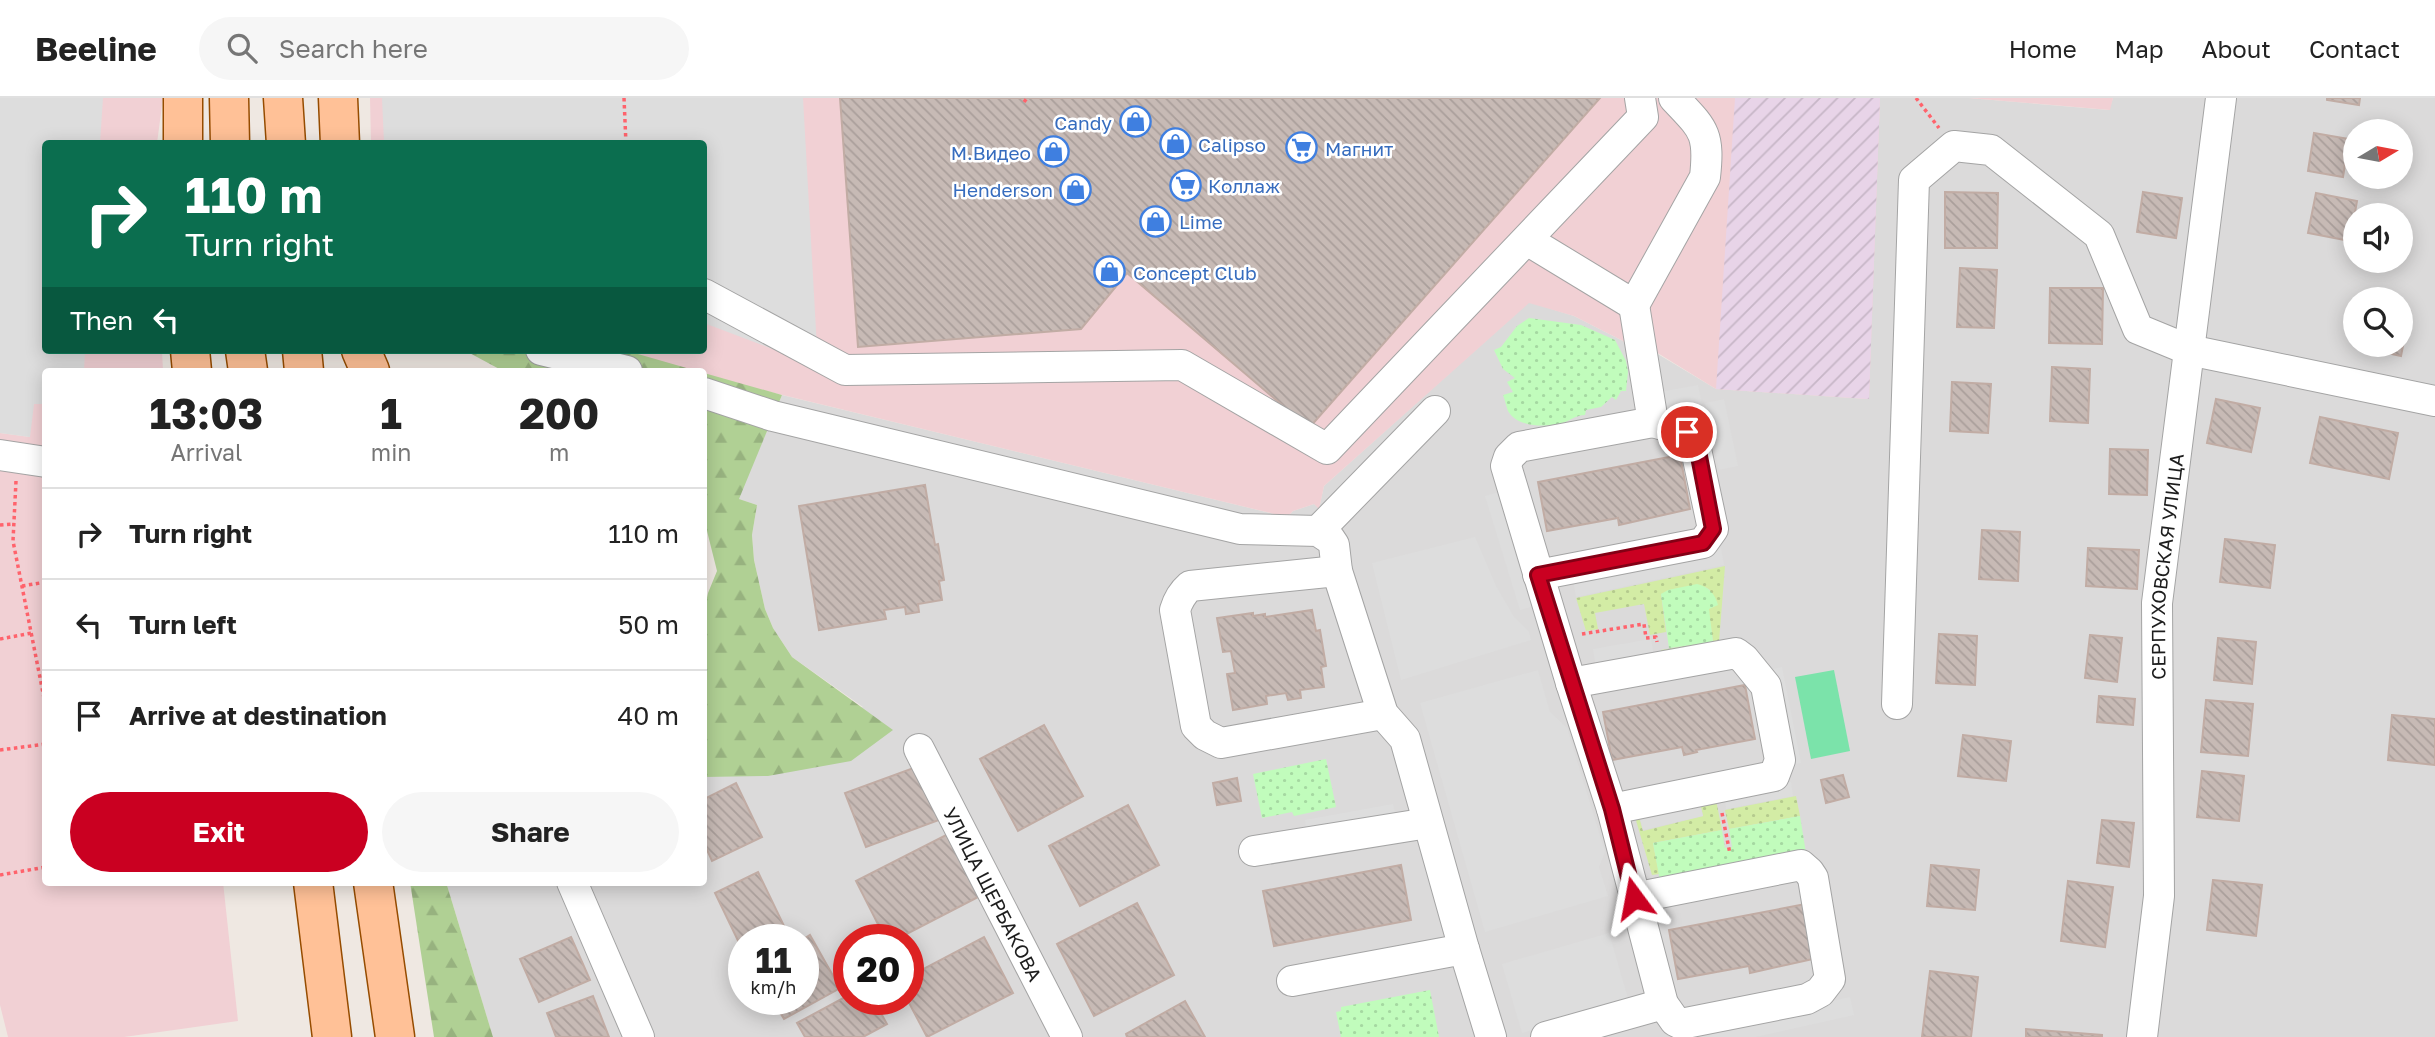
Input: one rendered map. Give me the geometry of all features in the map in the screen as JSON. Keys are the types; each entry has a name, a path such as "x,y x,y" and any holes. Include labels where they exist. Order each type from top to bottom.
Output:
{"main road":[{"path":"183,98 183,140"},
{"path":"229,98 230,140"},
{"path":"284,98 286,140"},
{"path":"338,98 340,140"},
{"path":"313,886 332,1037"},
{"path":"374,886 395,1037"}],"street":[{"path":"1653,422 1634,305 1705,177 1707,154 1703,130 1674,98"},
{"name":"СЕРПУХОВСКАЯ УЛИЦА","path":"2142,1037 2159,896 2158,603 2221,98"},
{"path":"707,296 845,370 1182,365 1327,449 1527,240 1647,104"},
{"path":"1897,704 1914,180 1954,146 1991,150 2099,235 2138,329 2189,350 2435,401"},
{"path":"1527,240 1634,305"},
{"path":"557,354 615,368"},
{"path":"707,394 774,416 1240,529 1324,533 1334,545 1337,571 1383,713 1405,740 1491,1037"},
{"path":"1318,531 1435,411"},
{"path":"1538,575 1703,543 1708,539 1713,529 1694,440 1687,432 1653,422 1519,447 1513,450 1506,466 1538,575 1571,683 1612,809 1634,898 1663,1004 1675,1021 1681,1024 1807,999 1820,992 1830,979 1813,878 1801,865 1634,898"},
{"path":"1337,571 1190,586 1186,590 1175,610 1196,726 1205,735 1221,743 1383,713"},
{"path":"1571,683 1736,653 1766,686 1780,760 1774,776 1612,809"},
{"name":"УЛИЦА ЩЕРБАКОВА","path":"919,749 1067,1037"},
{"path":"1254,850 1429,823"},
{"path":"574,886 639,1037"},
{"path":"1292,981 1464,949"},
{"path":"1546,1037 1663,1004"}],"path":[{"path":"624,98 626,140"},
{"path":"1916,98 1954,146"},
{"path":"21,458 13,541 42,687"},
{"path":"0,525 14,524"},
{"path":"22,586 42,583"},
{"path":"1582,634 1644,624 1646,638 1656,637 1661,666"},
{"path":"0,639 32,633"},
{"path":"0,750 42,745"},
{"path":"1717,787 1734,878"},
{"path":"0,876 42,868"}],"shaded area":[{"path":"0,98 163,98 157,140 42,140 42,354 162,354 163,368 42,368 42,886 223,886 238,1021 124,1037 8,1037 0,1005 0,433 30,437"},
{"path":"0,98 103,98 100,140 42,140 42,354 85,354 84,368 42,368 42,404 34,404 30,437 0,433"},
{"path":"370,98 1880,98 1869,399 1716,389 1656,352 1632,355 1623,341 1574,316 1529,303 1324,486 1319,509 1314,504 1293,511 1287,517 707,377 707,368 671,368 613,354 707,354 707,140 371,140"},
{"path":"382,98 803,98 818,366 707,324 707,140 384,140"},
{"path":"1735,98 1880,98 1869,399 1716,389"},
{"path":"1880,98 1969,98 2109,110 2113,98 2435,98 2435,1037 493,1037 447,886 707,886 707,740 863,707 792,657 773,628 765,609 754,560 752,535 757,505 738,499 782,395 1287,517 1293,511 1314,504 1319,508 1324,486 1529,302 1574,316 1623,341 1632,355 1656,353 1716,389 1868,399"},
{"path":"1969,98 2113,98 2110,110"},
{"path":"1698,385 1702,404 1664,411 1660,392"},
{"path":"1724,399 1738,466 1719,470 1705,403"},
{"path":"1503,491 1538,605 1520,610 1485,496"},
{"path":"1475,537 1496,586 1514,617 1529,632 1531,640 1401,680 1372,563"},
{"path":"1721,548 1724,565 1576,597 1573,579"},
{"path":"1651,639 1654,657 1596,667 1593,649"},
{"path":"1782,667 1801,763 1787,765 1769,670"},
{"path":"1538,670 1550,712 1567,728 1605,852 1599,867 1608,896 1485,932 1420,703"},
{"path":"1791,782 1793,796 1726,809 1724,794"},
{"path":"1699,799 1703,816 1643,830 1639,814"},
{"path":"1393,804 1396,817 1307,834 1305,820"},
{"path":"1609,933 1629,1002 1522,1033 1502,964"},
{"path":"1850,997 1854,1015 1756,1037 1710,1037 1709,1029"}],"green space":[{"path":"1529,318 1581,325 1615,340 1626,361 1626,391 1621,391 1616,400 1612,397 1601,407 1586,410 1585,415 1559,424 1531,425 1512,416 1503,395 1513,392 1507,382 1515,378 1503,369 1494,350 1501,347 1517,326"},
{"path":"471,354 638,354 687,368 497,368"},
{"path":"707,374 782,395 739,499 757,505 752,535 754,560 765,609 773,628 792,657 893,730 851,761 768,776 707,777 707,598 717,571 707,531"},
{"path":"1725,566 1719,642 1662,655 1661,650 1713,641 1708,608 1710,590 1705,587 1661,594 1666,632 1650,635 1644,604 1595,613 1598,629 1586,631 1576,598"},
{"path":"1697,584 1711,592 1718,605 1709,609 1713,642 1669,648 1661,594"},
{"path":"1834,670 1850,751 1811,759 1795,677"},
{"path":"1326,759 1336,807 1294,816 1292,812 1262,818 1253,774"},
{"path":"1715,795 1722,830 1653,843 1659,874 1652,875 1635,817 1639,817 1643,831 1703,816 1699,798"},
{"path":"1796,796 1800,816 1729,829 1725,810"},
{"path":"1800,816 1806,853 1660,881 1653,843 1722,830 1725,848 1732,847 1729,829"},
{"path":"411,886 447,886 493,1037 434,1037"},
{"path":"1430,990 1439,1037 1341,1037 1336,1012 1341,1011 1341,1007"}],"building":[{"name":"Коллаж","path":"840,98 1600,98 1309,428 1127,273 1081,329 858,347"},
{"path":"2327,98 2360,98 2359,105"},
{"path":"2314,133 2343,138 2343,177 2308,171"},
{"path":"1945,192 1998,193 1997,248 1945,248"},
{"path":"2143,192 2182,198 2176,238 2137,232"},
{"path":"2316,193 2357,201 2343,203 2343,240 2308,233"},
{"path":"1960,268 1997,270 1994,328 1957,327"},
{"path":"2050,288 2103,288 2102,344 2049,343"},
{"path":"2052,367 2090,369 2088,423 2050,421"},
{"path":"1952,382 1991,384 1988,433 1950,431"},
{"path":"2216,399 2260,408 2251,452 2207,443"},
{"path":"2320,417 2398,433 2389,479 2310,463"},
{"path":"2110,449 2148,450 2147,495 2109,494"},
{"path":"1680,455 1690,509 1619,525 1618,518 1547,531 1538,482"},
{"path":"925,485 944,580 939,581 942,600 918,604 919,612 906,614 905,607 884,610 886,619 819,630 799,506"},
{"path":"1982,530 2020,532 2018,581 1979,579"},
{"path":"2225,539 2275,545 2270,588 2220,582"},
{"path":"2088,548 2139,550 2137,589 2086,586"},
{"path":"1312,610 1316,631 1320,630 1326,666 1321,667 1324,687 1300,690 1301,698 1288,700 1286,693 1266,696 1267,704 1233,710 1227,674 1235,673 1231,651 1223,652 1217,618 1253,613 1253,616 1265,614 1265,617"},
{"path":"1939,634 1977,636 1975,685 1936,683"},
{"path":"2090,635 2122,638 2117,682 2085,678"},
{"path":"2218,638 2256,642 2252,684 2214,680"},
{"path":"1745,685 1755,739 1696,750 1697,752 1684,755 1682,747 1612,760 1603,712"},
{"path":"2099,696 2135,699 2133,725 2097,722"},
{"path":"2206,700 2253,704 2248,756 2201,752"},
{"path":"2392,715 2435,719 2435,765 2388,760"},
{"path":"1044,725 1083,796 1018,831 980,759"},
{"path":"1963,735 2011,741 2006,781 1958,776"},
{"path":"919,766 939,820 866,847 845,793"},
{"path":"2202,771 2244,776 2239,821 2197,817"},
{"path":"1843,775 1849,797 1826,803 1821,780"},
{"path":"1237,778 1241,801 1217,805 1213,783"},
{"path":"736,783 762,837 712,861 707,850 707,798"},
{"path":"1128,805 1159,865 1080,906 1049,846"},
{"path":"2102,820 2134,823 2129,867 2097,863"},
{"path":"948,834 980,896 924,925 878,924 856,881"},
{"path":"1401,865 1411,920 1274,946 1263,891"},
{"path":"1931,865 1979,870 1975,910 1927,906"},
{"path":"758,872 783,924 730,924 715,893"},
{"path":"2213,880 2262,885 2256,936 2207,930"},
{"path":"2068,881 2113,887 2105,947 2061,941"},
{"path":"1137,903 1174,975 1094,1016 1057,944"},
{"path":"1811,903 1822,957 1750,973 1749,966 1678,979 1669,930"},
{"path":"571,937 590,980 539,1002 520,959"},
{"path":"984,937 1013,993 927,1037 915,1015 924,1015 924,969"},
{"path":"819,951 833,976 833,992 819,1000"},
{"path":"1930,971 1978,977 1971,1037 1922,1037"},
{"path":"593,996 609,1037 556,1037 547,1013"},
{"path":"1185,1001 1205,1037 1127,1037 1126,1034"},
{"path":"833,1004 833,1015 882,1015 887,1024 863,1037 805,1037 797,1023 812,1015 819,1015 819,1011"},
{"path":"2026,1029 2102,1035 2102,1037 2026,1037"}],"place":[{"name":"Candy","path":"1135,122"},
{"name":"Calipso","path":"1175,144"},
{"name":"Магнит","path":"1302,148"},
{"name":"М.Видео","path":"1054,152"},
{"name":"Коллаж","path":"1185,185"},
{"name":"Henderson","path":"1076,189"},
{"name":"Lime","path":"1156,221"},
{"name":"Concept Club","path":"1110,272"}],"route":[{"path":"1634,898 1612,809 1538,575 1703,543 1708,539 1713,529 1697,446 1687,432"}]}
